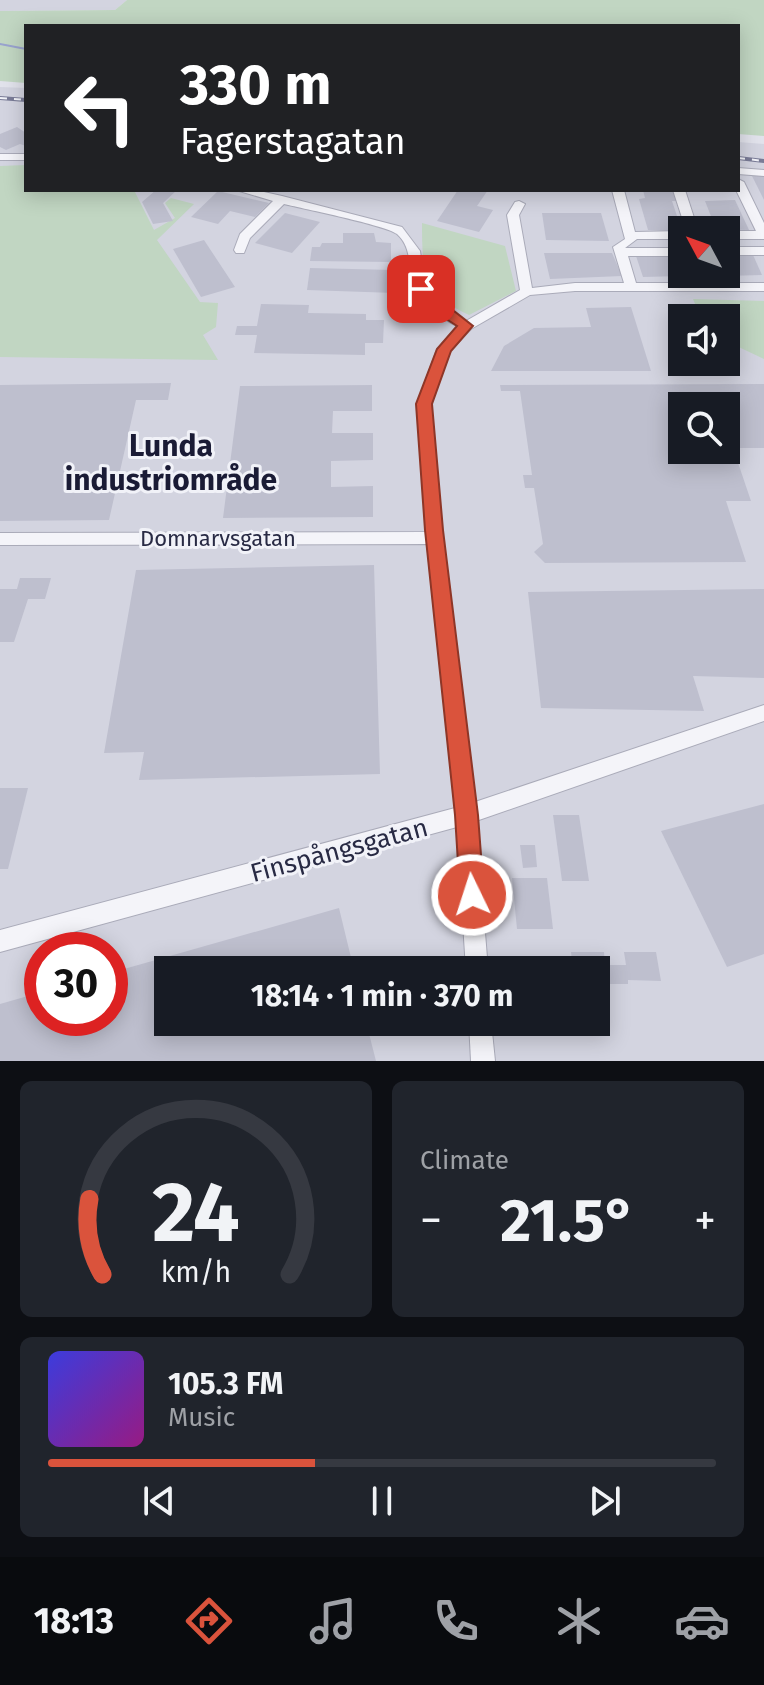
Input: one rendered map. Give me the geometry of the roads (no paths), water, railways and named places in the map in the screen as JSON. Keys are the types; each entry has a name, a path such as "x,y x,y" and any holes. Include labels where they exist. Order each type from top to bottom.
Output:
{"street":[{"path":"0,157 24,157"},
{"path":"740,171 764,173"},
{"path":"740,186 764,235 740,235"},
{"path":"251,192 398,229 413,242 421,289 435,305 466,326"},
{"path":"619,192 631,240 619,247 631,287"},
{"path":"680,192 687,216"},
{"path":"240,250 244,237 282,199"},
{"path":"519,204 513,215 527,292"},
{"path":"630,236 668,235"},
{"path":"740,251 764,251"},
{"path":"620,252 668,252"},
{"path":"476,956 466,815 435,538 424,404 444,349 466,326 527,292 541,288 764,287"},
{"name":"Domnarvsgatan","path":"0,539 435,538"},
{"name":"Finspångsgatan","path":"0,941 466,815 764,713"},
{"path":"481,1036 483,1061"}],"waterway":[{"path":"0,44 24,49"}],"railway":[{"path":"0,98 24,100"},
{"path":"740,158 764,161"}],"district":[{"name":"Lunda industriområde","path":"171,463"}]}
